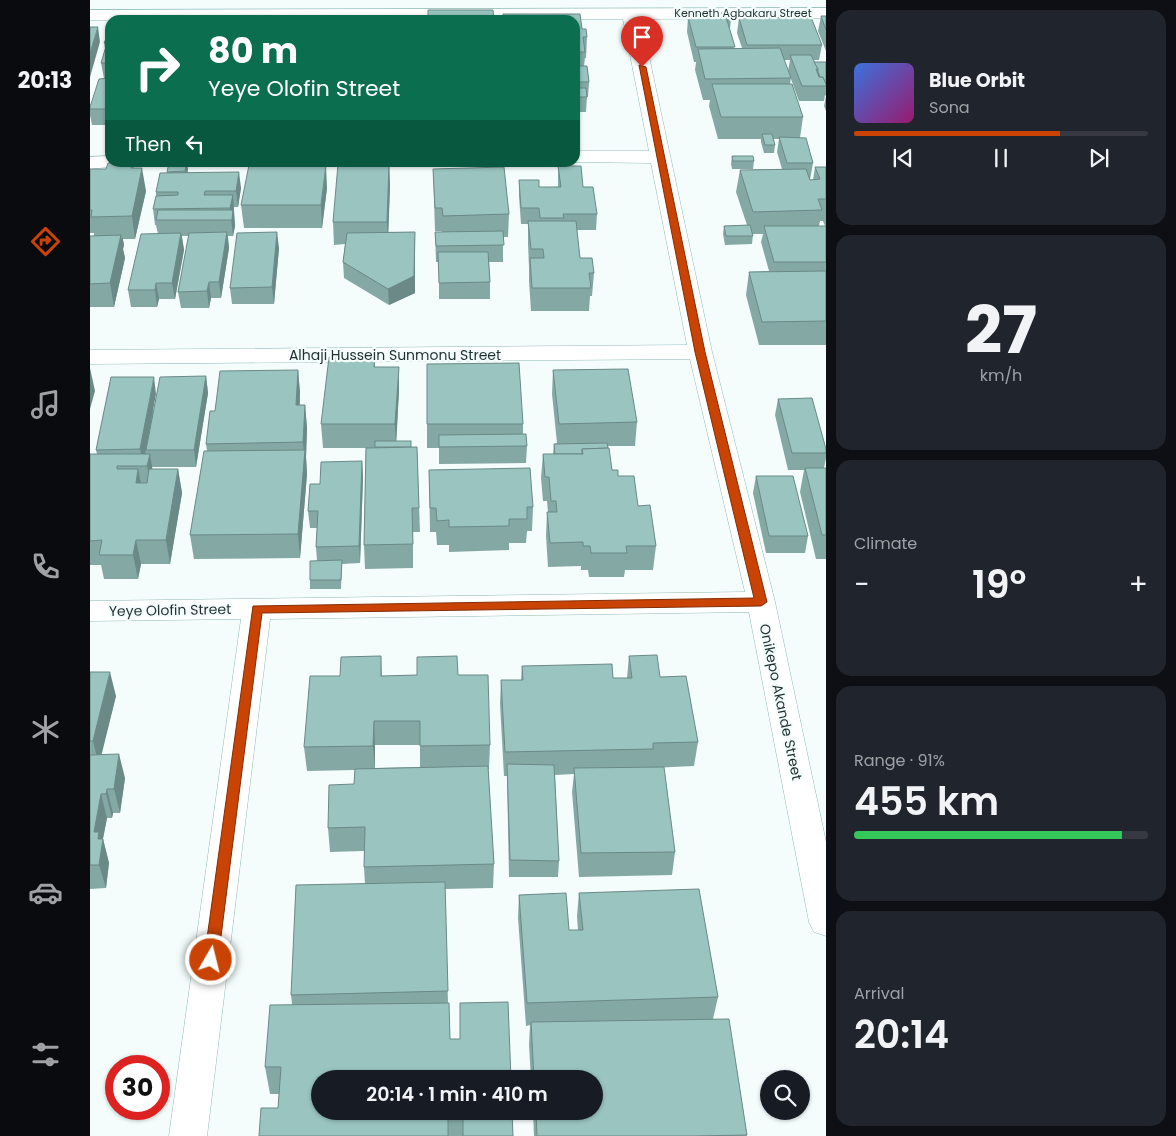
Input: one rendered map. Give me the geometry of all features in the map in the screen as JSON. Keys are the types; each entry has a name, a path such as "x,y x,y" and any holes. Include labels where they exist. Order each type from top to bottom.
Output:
{"street":[{"name":"Kenneth Agbakaru Street","path":"90,15 591,7 631,14 826,13"},
{"name":"Onikepo Akande Street","path":"631,14 700,352 761,602 826,922"},
{"path":"580,158 660,157"},
{"path":"90,163 105,162"},
{"name":"Alhaji Hussein Sunmonu Street","path":"90,357 700,352"},
{"name":"Yeye Olofin Street","path":"90,611 761,602"},
{"path":"188,1136 257,608"}],"building":[{"path":"428,10 493,10 494,15 428,15"},
{"path":"695,13 730,13 731,20 727,20 726,17 696,17"},
{"path":"580,14 582,29 586,29 587,37 583,37 585,52 580,52 580,15 503,15"},
{"path":"821,16 826,16 826,30"},
{"path":"688,17 726,17 735,47 696,47"},
{"path":"811,17 822,45 747,45 739,18"},
{"path":"90,27 98,27 90,53"},
{"path":"780,48 791,78 705,79 698,49"},
{"path":"105,50 105,63 101,63"},
{"path":"790,55 811,55 818,69 816,69 819,77 823,77 826,86 802,86"},
{"path":"814,62 826,62 826,84 823,77 820,77"},
{"path":"580,66 587,66 589,82 580,82"},
{"path":"105,78 105,109 90,109 90,107 99,79"},
{"path":"712,84 792,84 803,117 721,117"},
{"path":"580,88 586,88 587,97 580,97"},
{"path":"762,134 772,134 775,145 765,145"},
{"path":"779,137 806,138 813,163 787,163"},
{"path":"732,156 753,156 754,161 733,161"},
{"path":"581,166 583,187 593,187 597,214 563,214 564,218 540,218 539,208 521,208 519,180 539,180 539,187 561,187 558,167"},
{"path":"107,167 142,168 132,216 91,217 90,169 106,169"},
{"path":"168,167 186,167 185,171 167,172"},
{"path":"249,167 326,167 321,205 241,205"},
{"path":"338,167 389,167 387,222 333,222"},
{"path":"504,167 509,214 443,216 442,208 435,208 433,169"},
{"path":"815,167 826,167 826,199 818,199 822,210 753,212 740,170 806,169 810,180 820,179"},
{"path":"239,172 236,191 205,191 204,195 233,195 230,208 153,209 156,196 178,195 178,192 156,192 160,173"},
{"path":"158,210 233,210 232,220 156,220"},
{"path":"528,221 576,221 580,258 592,258 594,273 589,273 591,288 532,288 530,258 544,258 543,249 531,249"},
{"path":"750,225 753,236 726,236 724,226"},
{"path":"764,226 826,226 826,262 774,262"},
{"path":"503,231 504,245 436,246 435,232"},
{"path":"227,232 219,282 209,282 207,291 178,292 189,233"},
{"path":"277,232 272,287 230,288 237,233"},
{"path":"415,232 414,276 388,289 343,262 347,233"},
{"path":"181,233 172,283 156,283 155,290 128,290 141,234"},
{"path":"121,235 110,283 90,284 90,236"},
{"path":"438,252 488,252 490,282 439,283"},
{"path":"826,271 826,321 762,322 749,272"},
{"path":"329,357 375,358 374,367 399,367 395,424 321,424"},
{"path":"519,363 523,424 427,424 427,364"},
{"path":"628,369 637,422 559,424 553,370"},
{"path":"298,370 296,405 305,405 303,442 206,444 210,411 215,411 220,371"},
{"path":"206,376 194,450 146,450 160,377"},
{"path":"111,377 154,377 140,449 96,450"},
{"path":"812,398 826,453 792,453 778,399"},
{"path":"526,434 527,446 439,447 439,435"},
{"path":"375,441 411,441 411,447 375,447"},
{"path":"607,443 608,448 582,449 582,454 555,454 554,444"},
{"path":"417,447 419,508 412,508 413,544 364,545 366,448"},
{"path":"609,448 612,470 618,470 618,476 634,476 638,506 650,505 656,546 626,546 627,553 591,553 590,546 583,546 583,542 550,543 547,512 557,512 556,501 551,501 549,477 545,477 543,454 583,454 582,449"},
{"path":"305,450 298,534 190,535 204,451"},
{"path":"90,454 150,454 147,466 117,466 117,469 138,469 136,483 147,483 149,469 178,469 166,540 136,540 133,555 99,555 102,540 90,541"},
{"path":"362,461 359,546 316,547 318,511 308,511 310,484 320,484 321,462"},
{"path":"530,468 533,507 527,507 527,519 509,519 509,526 449,527 449,520 437,521 436,508 430,508 429,470"},
{"path":"805,468 826,468 826,535 822,535"},
{"path":"756,476 793,476 808,536 769,536"},
{"path":"342,560 341,580 310,580 310,561"},
{"path":"657,655 660,677 686,676 698,742 653,743 653,749 505,752 501,680 523,680 522,666 612,664 613,678 632,678 629,656"},
{"path":"381,656 381,676 417,675 417,657 457,656 458,675 488,675 490,745 420,746 420,721 374,721 373,746 304,747 310,676 340,676 341,657"},
{"path":"90,672 110,672 93,741 90,741"},
{"path":"119,754 114,789 107,789 106,794 101,794 94,832 99,832 98,839 103,839 99,865 90,865 90,755"},
{"path":"507,764 554,765 559,861 510,860"},
{"path":"488,766 494,864 364,867 365,827 328,828 329,785 354,784 355,769"},
{"path":"664,767 675,852 581,853 574,768"},
{"path":"445,882 448,991 291,995 296,885"},
{"path":"699,889 718,997 527,1003 519,895 566,893 569,930 583,930 579,893"},
{"path":"508,1002 511,1070 311,1070 311,1120 448,1120 448,1136 259,1136 261,1108 278,1108 281,1067 265,1067 270,1005 449,1003 450,1039 460,1039 460,1003"},
{"path":"729,1019 747,1135 537,1136 536,1120 603,1120 603,1070 534,1070 531,1022"},
{"path":"463,1120 512,1120 513,1136 463,1136"}],"route":[{"path":"211,960 257,608 761,602 700,352 642,67"}]}
